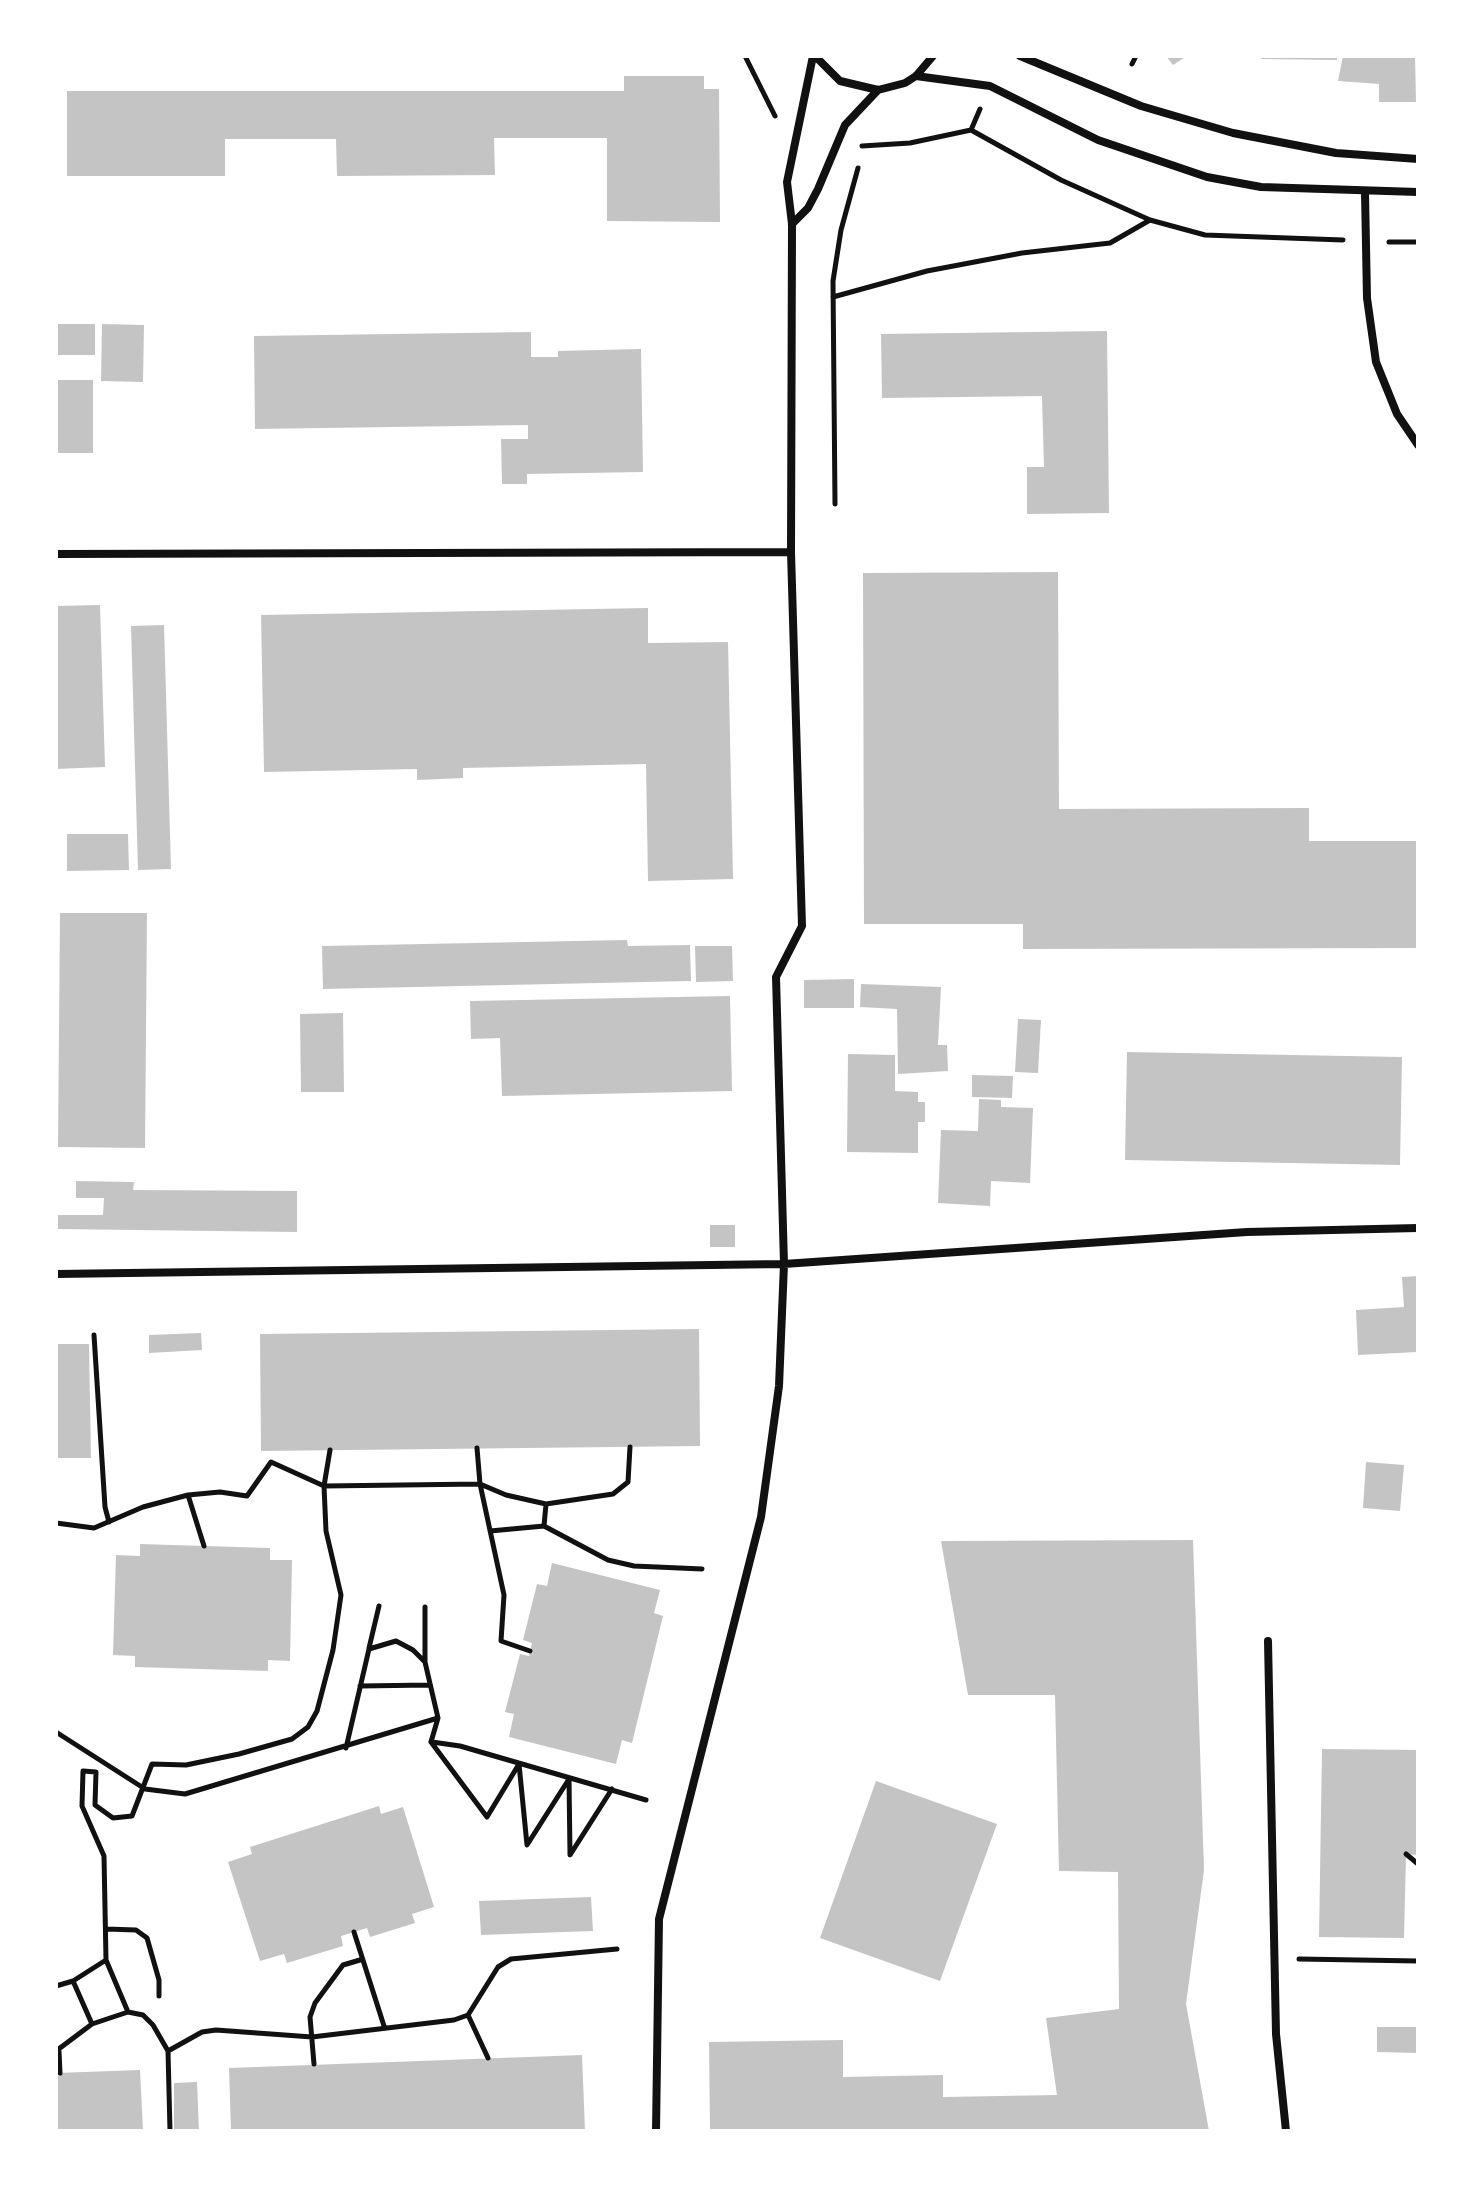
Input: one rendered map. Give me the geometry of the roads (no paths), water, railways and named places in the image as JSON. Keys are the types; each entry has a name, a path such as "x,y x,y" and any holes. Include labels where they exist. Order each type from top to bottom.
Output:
{"street":[{"path":"814,56 840,81 878,90"},
{"path":"656,2131 659,1919 761,1517 779,1386 784,1264 776,977 802,926 791,552 792,224 787,182 814,56"},
{"path":"916,76 933,56"},
{"path":"1020,56 1141,106 1233,133 1336,153 1418,159"},
{"path":"792,224 808,208 845,125 878,90 916,76 990,86 1098,140 1207,177 1261,187 1365,193 1418,192"},
{"path":"1365,193 1364,241 1376,362 1397,414 1418,445"},
{"path":"56,554 791,552"},
{"path":"56,1274 784,1264 1247,1232 1418,1228"},
{"path":"1268,1641 1276,2034 1286,2131"}]}
